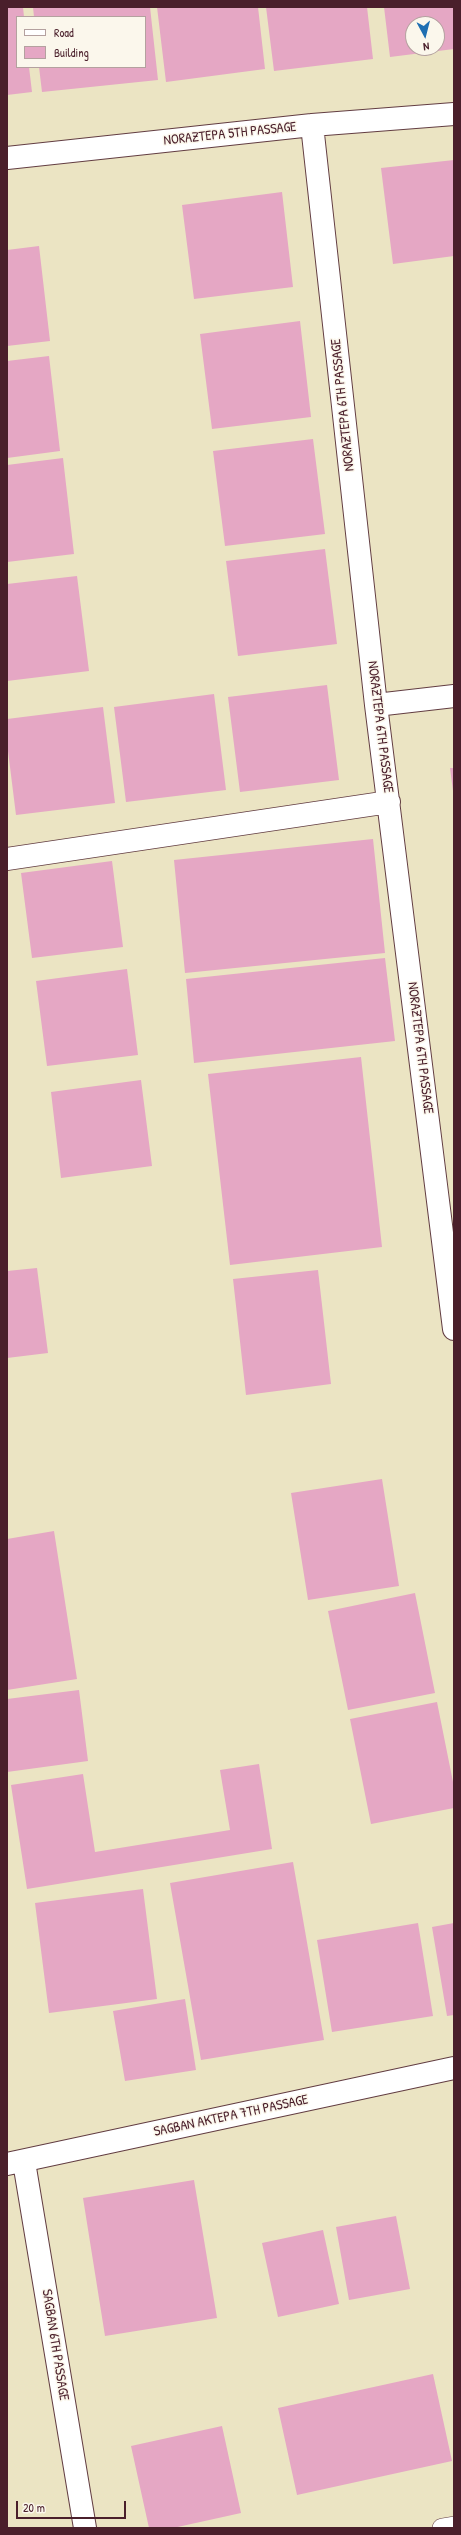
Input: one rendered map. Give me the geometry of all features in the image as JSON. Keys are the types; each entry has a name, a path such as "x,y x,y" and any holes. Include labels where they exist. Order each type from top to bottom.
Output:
{"street":[{"name":"NORAZTEPA 5TH PASSAGE","path":"7,158 312,125 454,114"},
{"name":"NORAZTEPA 6TH PASSAGE","path":"312,125 376,705 454,1328"},
{"path":"376,705 454,696"},
{"path":"7,859 389,802"},
{"name":"SAGBAN AKTEPA 7TH PASSAGE","path":"16,2163 454,2068"},
{"name":"SAGBAN 6TH PASSAGE","path":"16,2163 85,2528"}],"lane":[{"path":"442,2528 454,2526"}],"building":[{"path":"7,7 23,7 24,16 16,16 16,68 29,68 32,92 7,95"},
{"path":"33,7 150,7 158,80 42,92 39,68 146,68 146,16 34,16"},
{"path":"157,7 258,7 265,69 166,82"},
{"path":"266,7 367,7 373,59 274,71"},
{"path":"384,7 454,7 454,49 445,50 445,16 405,16 405,55 390,57"},
{"path":"454,160 454,256 393,264 381,168"},
{"path":"282,192 293,287 194,299 182,205"},
{"path":"39,246 50,341 7,346 7,250"},
{"path":"300,321 311,417 212,429 200,334"},
{"path":"49,356 60,451 7,458 7,361"},
{"path":"313,439 325,534 225,546 213,451"},
{"path":"63,458 74,554 7,562 7,465"},
{"path":"325,549 337,644 238,656 226,561"},
{"path":"77,576 89,671 7,681 7,584"},
{"path":"327,685 339,780 240,792 228,697"},
{"path":"214,694 226,790 126,802 114,707"},
{"path":"103,707 115,803 16,815 7,743 7,719"},
{"path":"450,768 454,768 454,791 453,791"},
{"path":"373,839 385,953 185,973 174,860"},
{"path":"112,861 123,947 32,958 21,873"},
{"path":"385,958 395,1041 194,1063 186,979"},
{"path":"127,969 138,1055 47,1066 36,981"},
{"path":"361,1057 382,1247 230,1265 208,1074"},
{"path":"141,1080 152,1166 61,1178 51,1092"},
{"path":"37,1268 48,1353 7,1358 7,1271"},
{"path":"318,1270 331,1384 246,1395 233,1279"},
{"path":"382,1479 399,1586 308,1600 291,1493"},
{"path":"54,1531 77,1679 7,1690 7,1539"},
{"path":"415,1593 435,1693 348,1710 328,1611"},
{"path":"79,1690 88,1761 7,1772 7,1699"},
{"path":"437,1702 454,1787 454,1808 371,1824 350,1719"},
{"path":"259,1764 272,1849 27,1889 11,1785 83,1774 95,1852 230,1830 220,1770"},
{"path":"293,1862 324,2040 201,2060 170,1883"},
{"path":"143,1889 157,1999 49,2013 35,1903"},
{"path":"418,1923 433,2016 332,2032 317,1940"},
{"path":"454,1923 454,2015 447,2016 432,1927"},
{"path":"185,1999 196,2070 125,2081 113,2011"},
{"path":"194,2180 217,2318 105,2336 83,2198"},
{"path":"396,2216 410,2289 349,2300 336,2227"},
{"path":"323,2230 339,2304 278,2317 262,2243"},
{"path":"433,2374 452,2461 297,2495 278,2408"},
{"path":"222,2426 241,2513 173,2528 149,2528 131,2446"}]}
